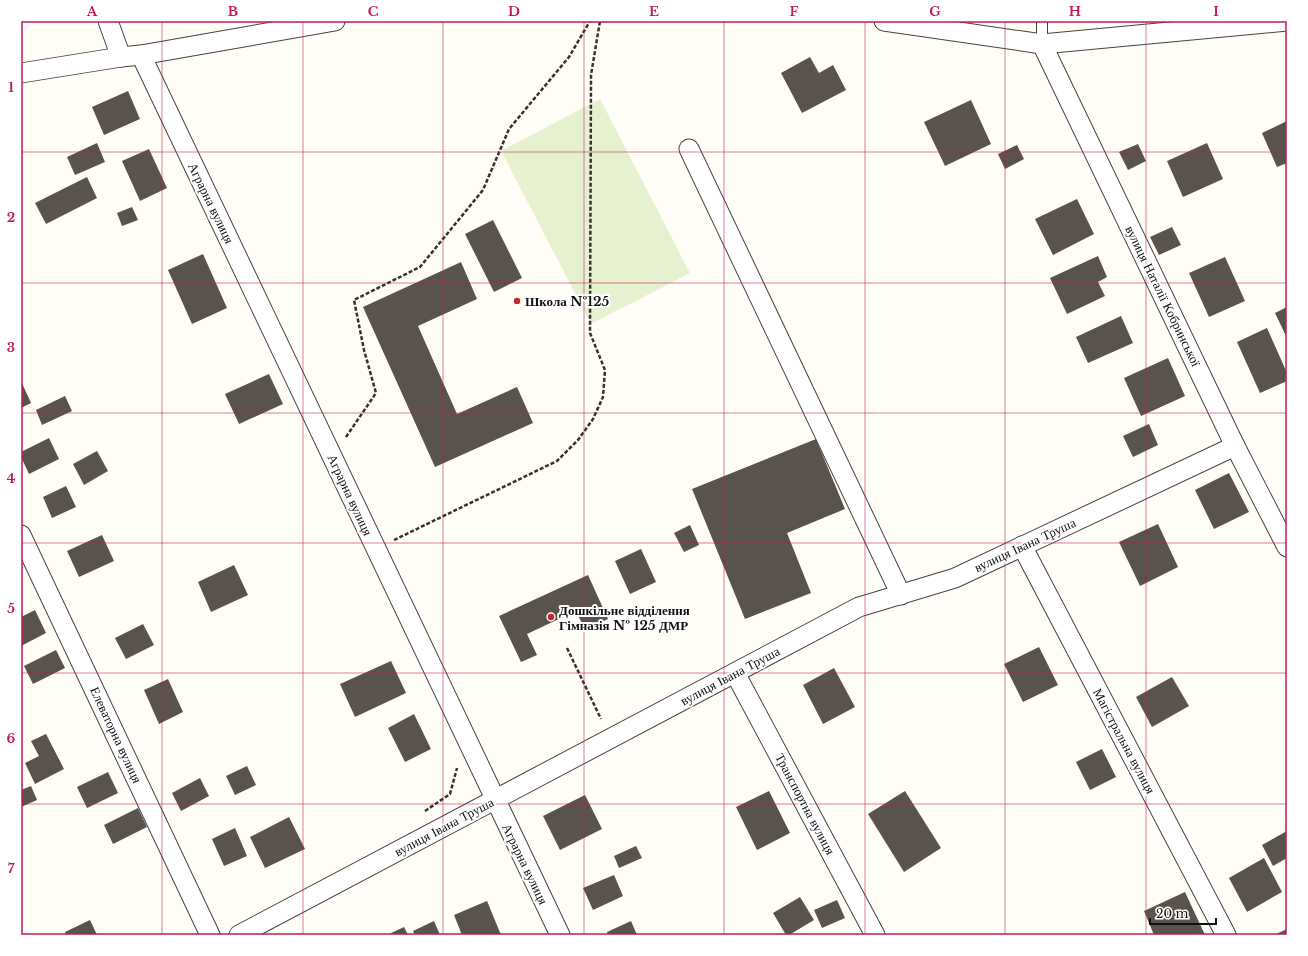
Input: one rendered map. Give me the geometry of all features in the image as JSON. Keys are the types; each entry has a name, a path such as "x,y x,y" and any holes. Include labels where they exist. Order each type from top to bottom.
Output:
{"street":[{"path":"108,21 121,57"},
{"path":"21,73 141,55 335,21"},
{"path":"884,21 1042,44 1287,21"},
{"name":"вулиця Наталії Кобринської","path":"1042,44 1234,446 1287,547"},
{"name":"Аграрна вулиця","path":"141,55 560,935"},
{"path":"689,149 901,595"},
{"name":"вулиця Івана Труша","path":"239,935 859,607 955,578 1234,446"},
{"name":"Елеваторна вулиця","path":"21,535 210,935"},
{"name":"Магістральна вулиця","path":"1022,546 1226,935"},
{"name":"Транспортна вулиця","path":"734,673 875,935"}],"lane":[{"path":"1042,21 1042,44"}],"path":[{"path":"333,457 376,393 364,350 354,300 420,267 484,190 509,129 569,58 590,21"},
{"path":"376,549 557,461 578,440 596,414 603,397 605,370 590,333 591,75 600,21"},
{"path":"567,648 611,739"},
{"path":"420,815 450,794 465,737"}],"green space":[{"path":"600,99 690,273 591,324 501,151"}],"building":[{"path":"810,57 819,73 833,65 846,90 802,113 781,73"},
{"path":"128,91 140,119 104,135 92,107"},
{"path":"971,100 991,144 945,166 924,122"},
{"path":"1287,121 1287,163 1277,167 1262,133"},
{"path":"97,143 105,162 75,175 67,157"},
{"path":"1207,143 1223,179 1183,197 1167,161"},
{"path":"1138,144 1146,161 1128,170 1119,152"},
{"path":"1017,145 1024,159 1005,169 998,154"},
{"path":"149,149 167,188 140,201 122,161"},
{"path":"87,177 97,198 46,224 35,203"},
{"path":"1077,199 1094,234 1053,255 1035,219"},
{"path":"132,207 138,220 122,226 117,213"},
{"path":"493,220 522,278 494,292 465,234"},
{"path":"1172,227 1181,245 1159,255 1150,237"},
{"path":"203,254 227,308 192,324 168,270"},
{"path":"1098,256 1107,277 1098,282 1105,296 1067,314 1050,278"},
{"path":"1225,257 1245,301 1209,317 1189,273"},
{"path":"461,262 477,299 418,326 457,414 517,387 533,423 435,467 363,307"},
{"path":"1287,307 1287,336 1286,336 1275,313"},
{"path":"1121,316 1133,343 1088,363 1076,337"},
{"path":"1267,328 1287,373 1287,381 1260,393 1237,342"},
{"path":"1168,358 1185,396 1141,416 1124,378"},
{"path":"269,374 283,404 239,424 225,394"},
{"path":"21,381 31,403 21,408"},
{"path":"65,396 72,411 42,425 36,410"},
{"path":"1149,424 1158,445 1133,457 1123,436"},
{"path":"49,438 59,459 29,474 21,457 21,452"},
{"path":"816,439 845,509 787,533 811,593 745,619 692,489"},
{"path":"97,451 108,471 84,485 73,464"},
{"path":"1229,473 1249,512 1214,529 1195,490"},
{"path":"66,486 76,507 52,518 43,497"},
{"path":"1158,524 1178,567 1140,586 1119,542"},
{"path":"690,525 699,545 684,552 674,533"},
{"path":"102,535 114,561 79,577 67,551"},
{"path":"641,549 656,582 630,594 615,561"},
{"path":"234,565 248,595 211,612 198,582"},
{"path":"588,575 608,619 585,630 576,611 527,634 537,655 521,662 499,616"},
{"path":"35,610 46,633 21,646 21,617"},
{"path":"143,624 154,645 126,659 115,638"},
{"path":"1039,647 1058,685 1023,702 1004,664"},
{"path":"56,650 65,668 33,684 24,666"},
{"path":"391,661 406,693 355,717 340,684"},
{"path":"834,668 855,707 823,724 803,685"},
{"path":"1172,677 1189,706 1152,727 1136,697"},
{"path":"168,679 183,712 159,724 144,690"},
{"path":"414,714 431,749 405,762 388,728"},
{"path":"46,734 64,769 35,784 25,763 39,756 31,741"},
{"path":"1102,749 1116,777 1090,790 1076,762"},
{"path":"247,766 256,785 235,795 226,776"},
{"path":"108,772 118,793 87,808 77,787"},
{"path":"200,778 209,796 181,811 172,793"},
{"path":"31,786 37,800 21,807 21,790"},
{"path":"769,791 790,833 757,850 736,807"},
{"path":"905,791 941,848 904,872 868,814"},
{"path":"585,795 602,829 560,850 543,816"},
{"path":"138,808 147,827 113,844 104,825"},
{"path":"289,817 305,849 265,868 250,837"},
{"path":"235,828 247,856 224,866 212,839"},
{"path":"1287,831 1287,858 1273,866 1262,845"},
{"path":"636,846 642,858 619,868 614,856"},
{"path":"1264,858 1282,892 1247,912 1229,878"},
{"path":"614,875 623,896 593,910 583,888"},
{"path":"1185,892 1205,935 1154,935 1144,911"},
{"path":"800,897 814,920 789,935 786,935 773,913"},
{"path":"837,900 845,918 822,928 814,910"},
{"path":"487,901 501,935 462,935 454,915"},
{"path":"90,920 97,935 66,935 65,932"},
{"path":"434,921 440,935 415,935 413,931"},
{"path":"631,921 637,935 608,935 607,932"},
{"path":"404,927 408,935 387,935"},
{"path":"1287,929 1287,935 1274,935"}],"place":[{"name":"Школа №125","path":"517,301"},
{"name":"Дошкільне відділення Гімназія № 125 ДМР","path":"551,617"}]}
